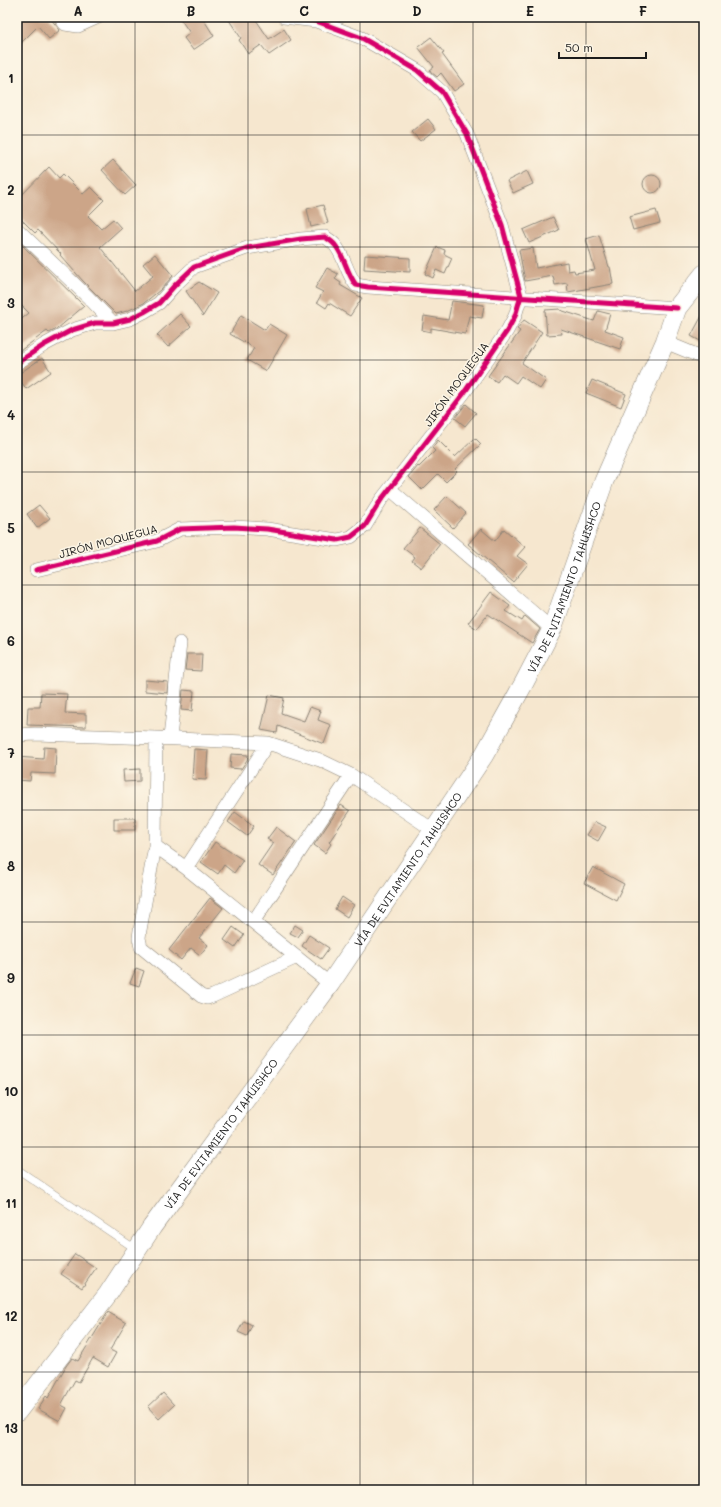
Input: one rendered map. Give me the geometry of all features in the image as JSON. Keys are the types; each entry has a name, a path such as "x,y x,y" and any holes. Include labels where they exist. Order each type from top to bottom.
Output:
{"main road":[{"name":"VÍA DE EVITAMIENTO TAHUISHCO","path":"17,1412 108,1294 137,1250 330,984 484,755 552,629 604,481 665,342 677,308 704,274"}],"street":[{"path":"60,17 65,24 78,26 98,17"},
{"name":"JIRÓN MOQUEGUA","path":"36,570 157,541 180,529 234,527 267,529 337,540 351,537 365,526 381,500 406,465 464,393 516,316 521,296 502,225 467,134 442,92 417,70 362,38 316,21 284,17"},
{"path":"17,229 114,323"},
{"path":"17,363 72,330 95,322 114,323 130,319 159,303 194,267 247,248 301,238 325,237 335,244 349,276 356,285 677,308"},
{"path":"665,342 704,358"},
{"path":"390,489 552,629"},
{"path":"170,738 180,643"},
{"path":"17,735 35,734 170,738 268,744 320,760 352,775 433,830"},
{"path":"156,738 155,846 140,930 139,938 141,947 201,996 207,998 297,957"},
{"path":"186,868 268,744"},
{"path":"253,922 352,775"},
{"path":"155,846 186,868 330,984"}],"lane":[{"path":"17,1169 137,1250"}],"building":[{"path":"17,17 49,17 60,30 49,39 38,26 17,47"},
{"path":"179,17 202,17 214,36 193,50 184,38 190,33"},
{"path":"227,17 254,17 269,39 284,29 291,40 269,55 261,45 248,54 239,40 241,38"},
{"path":"431,37 444,53 442,54 464,84 454,91 441,73 437,77 431,72 430,70 434,67 418,47"},
{"path":"428,119 436,129 420,141 412,132"},
{"path":"113,160 136,185 125,195 102,170"},
{"path":"49,167 59,178 63,174 83,194 91,187 104,200 88,216 101,229 113,219 121,228 100,247 135,291 153,276 143,264 155,254 173,276 160,290 144,303 127,311 116,314 83,281 60,255 61,254 38,230 35,233 17,215 17,200"},
{"path":"527,171 533,184 513,193 507,181"},
{"path":"648,175 656,175 661,180 659,191 656,193 648,193 643,188 643,180"},
{"path":"323,205 328,223 311,227 307,209"},
{"path":"656,210 660,223 633,230 629,217"},
{"path":"553,217 559,230 529,243 523,230"},
{"path":"599,235 610,267 613,284 568,292 567,283 555,285 553,276 525,281 519,250 533,248 536,268 567,262 568,271 574,270 575,273 595,270 586,239"},
{"path":"17,240 84,306 57,329 49,333 47,331 17,353 17,323 29,313 17,301"},
{"path":"437,247 445,250 444,254 452,258 445,274 436,270 433,278 425,274"},
{"path":"365,255 410,258 410,272 364,269"},
{"path":"327,268 338,274 335,279 341,283 340,285 362,298 350,316 329,303 326,308 317,302 323,292 315,288"},
{"path":"199,282 217,293 203,316 186,291"},
{"path":"452,301 484,305 482,318 469,316 465,334 431,328 431,332 422,330 424,316 448,320"},
{"path":"560,309 594,321 598,311 610,314 605,330 624,337 620,349 561,329 562,334 547,335 545,310"},
{"path":"704,312 704,343 691,336"},
{"path":"180,314 191,326 168,347 157,335"},
{"path":"241,315 265,330 269,324 287,335 266,371 247,360 254,348 230,334"},
{"path":"524,320 542,332 522,363 546,380 540,389 521,376 516,383 503,374 497,382 488,376 520,331 517,329"},
{"path":"42,358 51,372 26,389 17,375"},
{"path":"592,380 626,394 621,407 586,393"},
{"path":"466,404 476,413 465,426 455,418"},
{"path":"475,438 481,444 455,469 457,471 446,482 438,474 422,490 409,477 418,466 419,467 435,451 432,448 438,440 455,457"},
{"path":"447,496 466,513 453,528 434,510"},
{"path":"39,505 50,518 37,528 27,514"},
{"path":"420,528 440,544 421,568 412,561 415,557 403,548"},
{"path":"481,529 495,541 504,529 525,547 517,556 528,564 513,582 468,544"},
{"path":"491,592 510,606 506,611 522,621 525,616 540,629 532,643 488,614 477,629 468,623"},
{"path":"187,654 202,654 201,671 185,670"},
{"path":"145,680 168,682 167,693 145,691"},
{"path":"183,690 194,691 192,711 181,710"},
{"path":"41,693 67,694 65,713 86,714 86,727 27,725 28,707 40,707"},
{"path":"269,695 284,698 281,713 304,721 310,707 321,711 318,720 331,725 324,744 278,726 277,733 261,730"},
{"path":"44,747 56,748 55,774 31,773 30,781 17,780 17,757 43,759"},
{"path":"194,749 208,750 206,780 192,779"},
{"path":"231,754 248,755 247,760 241,769 230,768"},
{"path":"140,769 140,781 124,782 123,770"},
{"path":"341,805 350,811 329,842 331,844 325,853 314,845"},
{"path":"235,812 254,826 247,836 228,822"},
{"path":"114,818 135,818 135,830 114,830"},
{"path":"595,822 606,827 598,841 587,835"},
{"path":"276,827 296,842 273,875 258,865 273,843 267,839"},
{"path":"215,842 243,860 234,873 224,865 218,874 201,862"},
{"path":"593,867 624,884 616,900 584,883"},
{"path":"342,897 354,905 347,917 335,909"},
{"path":"210,898 223,908 199,938 208,945 200,955 191,948 181,960 169,950"},
{"path":"295,925 303,930 298,937 290,933"},
{"path":"233,927 244,935 235,948 224,940"},
{"path":"309,935 329,948 321,959 302,946"},
{"path":"136,968 144,971 139,986 130,983"},
{"path":"75,1254 96,1268 82,1288 61,1274"},
{"path":"108,1312 126,1323 110,1350 116,1353 108,1367 93,1358 79,1382 75,1380 61,1405 67,1408 60,1421 38,1409 46,1396 48,1398 72,1358 78,1361"},
{"path":"244,1321 252,1325 247,1336 238,1332"},
{"path":"163,1393 174,1405 159,1419 148,1407"}],"cycle path":[{"path":"36,570 157,541 180,529 234,527 267,529 337,540 351,537 365,526 381,500 464,393 507,331 515,316 521,296 502,225 467,134 442,92 417,70 362,38 316,21 284,17"},
{"path":"17,363 44,345 72,330 95,323 113,323 130,319 144,312 159,303 194,267 247,248 301,239 325,237 332,242 341,254 356,285 677,308"}]}
